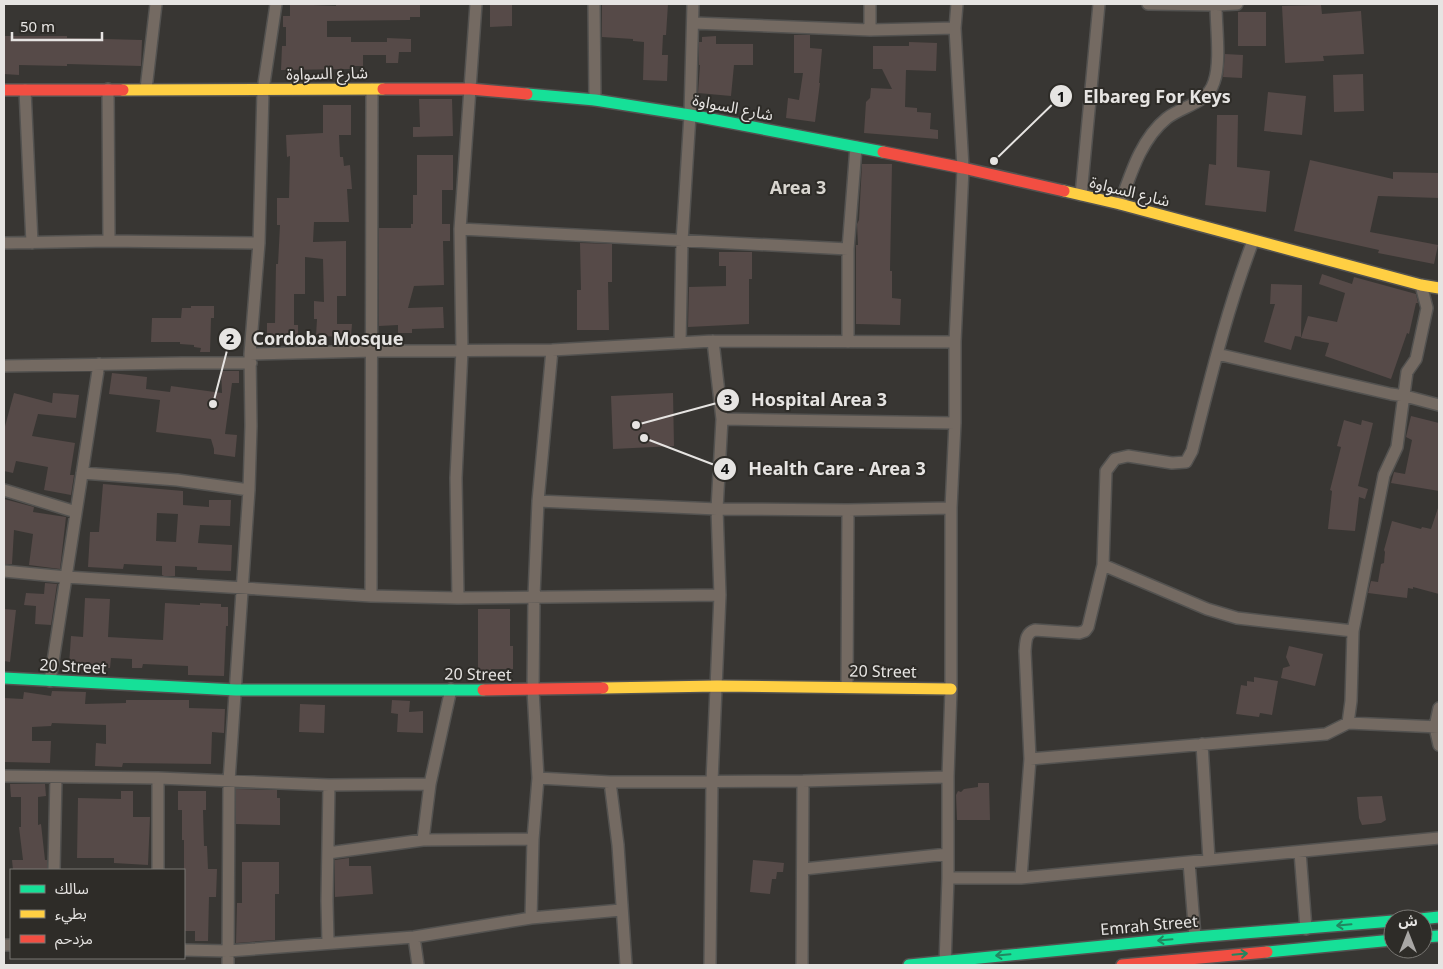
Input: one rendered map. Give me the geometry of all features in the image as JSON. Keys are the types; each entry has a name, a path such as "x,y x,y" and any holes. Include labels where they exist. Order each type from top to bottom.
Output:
{"street":[{"path":"146,89 156,4"},
{"path":"228,965 229,780 249,490 252,426 250,359 259,244 263,90 276,4"},
{"path":"458,598 456,478 462,350 460,229 476,4"},
{"path":"594,4 595,100"},
{"path":"680,343 682,241 690,115 693,4"},
{"path":"870,4 870,30"},
{"path":"945,963 948,878 948,777 952,689 951,508 955,423 955,342 963,168 955,28 957,4"},
{"path":"1081,195 1099,4"},
{"path":"1148,4 1237,4"},
{"path":"1120,204 1138,155 1152,135 1168,117 1206,97 1214,82 1217,58 1216,5"},
{"path":"693,23 870,30 955,28"},
{"path":"108,89 109,241"},
{"path":"371,596 372,89"},
{"name":"شارع السواوة","path":"4,90 470,89 595,100 690,115 963,168 1120,204 1421,286 1439,288"},
{"path":"25,90 32,243"},
{"path":"848,342 848,249 856,147"},
{"path":"460,229 848,249"},
{"path":"4,243 109,241 259,244"},
{"path":"1021,878 1030,759 1025,651 1027,635 1035,630 1079,633 1085,631 1088,627 1103,565 1106,471 1115,460 1128,456 1172,464 1186,462 1192,451 1216,354 1237,284 1253,241"},
{"path":"1348,723 1353,631 1384,475 1397,447 1407,372 1416,359 1427,308 1421,286"},
{"path":"4,366 250,359 372,351 552,350 714,341 955,342"},
{"path":"710,965 712,781 720,595 716,509 722,420 714,341"},
{"path":"531,918 533,839 538,778 533,690 534,596 538,501 552,350"},
{"path":"1216,354 1439,405"},
{"path":"50,681 99,364"},
{"path":"722,420 955,423"},
{"path":"82,473 177,480 249,490"},
{"path":"4,490 76,512"},
{"path":"538,501 716,509 848,510 951,508"},
{"path":"847,687 848,510"},
{"path":"1103,565 1207,609 1237,618 1353,631"},
{"path":"4,571 242,589 371,596 458,598 720,595"},
{"name":"20 Street","path":"4,678 236,690 533,690 716,686 952,689"},
{"path":"423,840 430,784 451,689"},
{"path":"1439,708 1437,727 1439,745"},
{"path":"1030,759 1326,734 1348,723 1437,727"},
{"path":"1202,744 1209,860"},
{"path":"4,776 158,778 329,785 430,784"},
{"path":"54,869 56,777"},
{"path":"538,778 610,782 803,781 948,777"},
{"path":"158,778 158,869"},
{"path":"802,965 803,781"},
{"path":"610,782 618,845 626,965"},
{"path":"328,943 329,785"},
{"path":"948,878 1021,878 1439,838"},
{"path":"328,853 423,840 533,839"},
{"path":"1300,852 1306,929"},
{"path":"804,868 948,854"},
{"path":"1189,862 1195,937"},
{"path":"185,950 228,951 414,937 531,918 621,910"},
{"name":"Emrah Street","path":"909,965 945,963 1195,937 1383,922"},
{"path":"414,937 418,965"},
{"path":"1122,965 1383,941"}],"building":[{"path":"290,4 336,6 336,4 420,4 420,17 410,17 410,20 327,21 327,37 351,37 351,42 387,42 387,38 411,39 411,52 399,52 398,63 386,63 386,55 363,55 363,66 351,66 351,69 281,70 282,46 286,46 286,27 283,27 283,16 290,16"},
{"path":"490,4 512,4 512,26 490,27"},
{"path":"602,4 668,4 666,35 663,35 662,55 668,55 667,81 643,80 644,42 633,41 633,39 602,37"},
{"path":"1321,5 1322,14 1361,11 1364,54 1323,56 1324,61 1285,63 1282,6"},
{"path":"1238,12 1266,12 1266,46 1238,46"},
{"path":"794,35 810,35 810,48 822,49 815,122 786,118 788,98 799,100 803,73 794,73"},
{"path":"4,36 67,36 67,38 142,40 141,66 19,65 19,75 4,74"},
{"path":"716,36 716,44 753,44 753,65 734,65 731,96 698,93 699,42 702,42 702,37"},
{"path":"909,42 937,43 936,71 906,70 905,107 917,108 917,112 931,113 930,129 938,130 938,139 864,133 866,102 870,98 871,88 892,89 882,69 873,69 873,46 909,46"},
{"path":"1225,54 1243,55 1242,78 1223,77"},
{"path":"1363,74 1364,111 1334,112 1333,75"},
{"path":"1268,92 1306,96 1302,135 1264,131"},
{"path":"419,99 452,99 453,136 413,137 413,127 420,127"},
{"path":"323,105 351,105 351,135 339,135 340,157 343,157 344,166 350,165 352,189 347,189 349,222 314,222 313,242 346,241 346,296 337,296 337,324 352,324 351,337 316,336 317,319 314,319 314,301 324,302 323,259 305,257 305,294 294,294 294,325 298,325 298,338 267,337 267,323 275,323 276,264 278,264 280,225 277,225 277,198 289,198 290,156 287,157 286,135 323,133"},
{"path":"1217,115 1238,115 1237,167 1270,171 1266,212 1205,205 1209,164 1216,165"},
{"path":"417,155 453,155 453,190 442,190 442,224 450,224 450,241 443,241 444,285 414,286 408,308 443,307 444,328 412,329 412,333 398,333 398,325 379,326 379,228 411,228 411,224 413,224 413,195 417,195"},
{"path":"1310,160 1393,179 1393,172 1439,173 1439,198 1378,196 1370,232 1438,245 1434,264 1378,253 1379,250 1294,231"},
{"path":"862,164 892,164 890,271 892,271 892,298 901,299 900,325 856,324 856,245 858,245 857,224 859,220"},
{"path":"580,243 612,244 612,282 608,282 609,330 577,330 577,290 581,290"},
{"path":"719,252 752,252 752,279 749,279 749,324 688,327 689,287 726,286 726,266 719,266"},
{"path":"1322,274 1352,284 1354,277 1416,294 1418,303 1416,303 1409,334 1407,333 1391,379 1325,356 1329,343 1301,338 1308,316 1337,322 1345,293 1319,284"},
{"path":"1271,284 1302,285 1301,337 1295,336 1291,350 1264,342 1275,304 1270,304"},
{"path":"191,306 214,306 214,318 211,318 210,352 200,352 201,348 194,347 194,345 180,344 180,342 151,342 152,318 181,318 182,308 191,308"},
{"path":"221,371 239,371 239,383 232,383 225,434 237,435 235,457 214,454 211,439 156,432 160,400 109,394 112,373 147,377 146,389 170,392 171,386 222,393"},
{"path":"14,393 52,403 53,393 79,395 76,418 38,414 32,436 75,443 70,475 74,475 71,495 44,490 48,467 16,461 13,473 4,471 4,430"},
{"path":"673,393 674,446 613,449 611,396"},
{"path":"1411,416 1439,423 1439,491 1391,483 1394,472 1405,474 1412,440 1406,437"},
{"path":"1344,420 1361,425 1362,420 1373,423 1358,486 1368,489 1365,499 1359,497 1355,531 1328,529 1332,491 1330,490 1341,447 1337,446"},
{"path":"103,484 183,491 183,505 209,507 209,500 231,500 230,526 200,525 198,543 232,545 231,571 197,570 197,567 175,566 175,576 164,576 162,575 162,566 124,564 123,569 88,567 90,532 99,532","holes":["157,513 178,514 176,542 156,541"]},
{"path":"4,499 34,507 33,512 66,517 60,569 29,565 33,534 14,530 12,564 4,564"},
{"path":"1438,508 1439,594 1413,587 1413,589 1408,588 1407,598 1368,593 1371,581 1378,582 1381,564 1384,563 1384,550 1392,521 1421,529 1422,527 1431,529"},
{"path":"45,583 57,584 51,625 35,624 36,606 24,605 26,593 44,594"},
{"path":"85,598 110,599 108,637 163,640 165,603 221,604 221,607 228,607 224,676 188,675 188,666 143,664 142,668 132,668 132,659 111,658 110,668 69,665 71,636 83,637"},
{"path":"4,609 16,610 10,662 4,661"},
{"path":"478,609 510,609 510,646 513,646 513,669 491,669 491,674 478,674"},
{"path":"1289,646 1323,654 1315,686 1281,678 1283,668 1290,666 1286,657"},
{"path":"1254,677 1278,681 1272,715 1260,713 1259,717 1236,714 1241,685 1247,686 1247,681 1254,682"},
{"path":"52,691 86,692 85,704 126,703 126,700 189,700 189,708 225,709 224,733 212,732 211,764 123,763 122,767 95,766 96,743 106,744 106,725 52,723 51,726 32,727 32,741 51,741 50,763 4,762 4,698 23,699 24,692 51,696"},
{"path":"392,700 410,701 409,712 423,711 423,733 397,732 398,714 391,713"},
{"path":"300,704 325,705 324,733 299,732"},
{"path":"978,783 989,783 990,820 957,820 956,795 958,791 961,792 964,789 978,787"},
{"path":"10,784 45,784 46,796 38,797 38,825 41,824 47,869 13,869 12,860 23,860 19,827 21,827 21,797 11,797"},
{"path":"236,789 277,790 277,798 280,798 280,825 236,824"},
{"path":"121,791 133,791 133,817 150,817 148,865 114,863 114,858 77,858 78,798 121,799"},
{"path":"178,791 206,791 206,810 203,810 204,846 207,846 208,869 217,869 216,897 209,897 208,941 195,941 195,931 185,931 184,840 182,840 182,810 178,810"},
{"path":"1382,796 1386,820 1381,823 1362,825 1359,818 1357,797"},
{"path":"349,858 349,866 371,866 373,894 335,897 335,860"},
{"path":"753,860 784,863 783,872 777,872 776,879 772,879 770,894 750,892"},
{"path":"242,862 279,862 279,894 275,894 275,940 236,943 237,903 242,903"}],"traffic: fast":[{"path":"527,94 595,100 690,115 883,152"},
{"path":"4,678 236,690 483,690"},
{"path":"1433,918 1439,917"},
{"path":"909,965 1195,937 1383,922"},
{"path":"1433,936 1439,936"},
{"path":"1267,952 1383,941"}],"traffic: slow":[{"path":"123,90 383,89"},
{"path":"1064,191 1120,204 1421,285 1439,288"},
{"path":"603,688 717,686 951,689"}],"traffic: jam":[{"path":"383,89 470,89 527,94"},
{"path":"4,90 123,90"},
{"path":"883,152 1064,191"},
{"path":"483,690 603,688"},
{"path":"1122,965 1267,952"}],"place":[{"name":"Elbareg For Keys","path":"994,161"},
{"name":"Cordoba Mosque","path":"213,404"},
{"name":"Hospital Area 3","path":"636,425"},
{"name":"Health Care - Area 3","path":"644,438"}],"district":[{"name":"Area 3","path":"798,188"}]}
